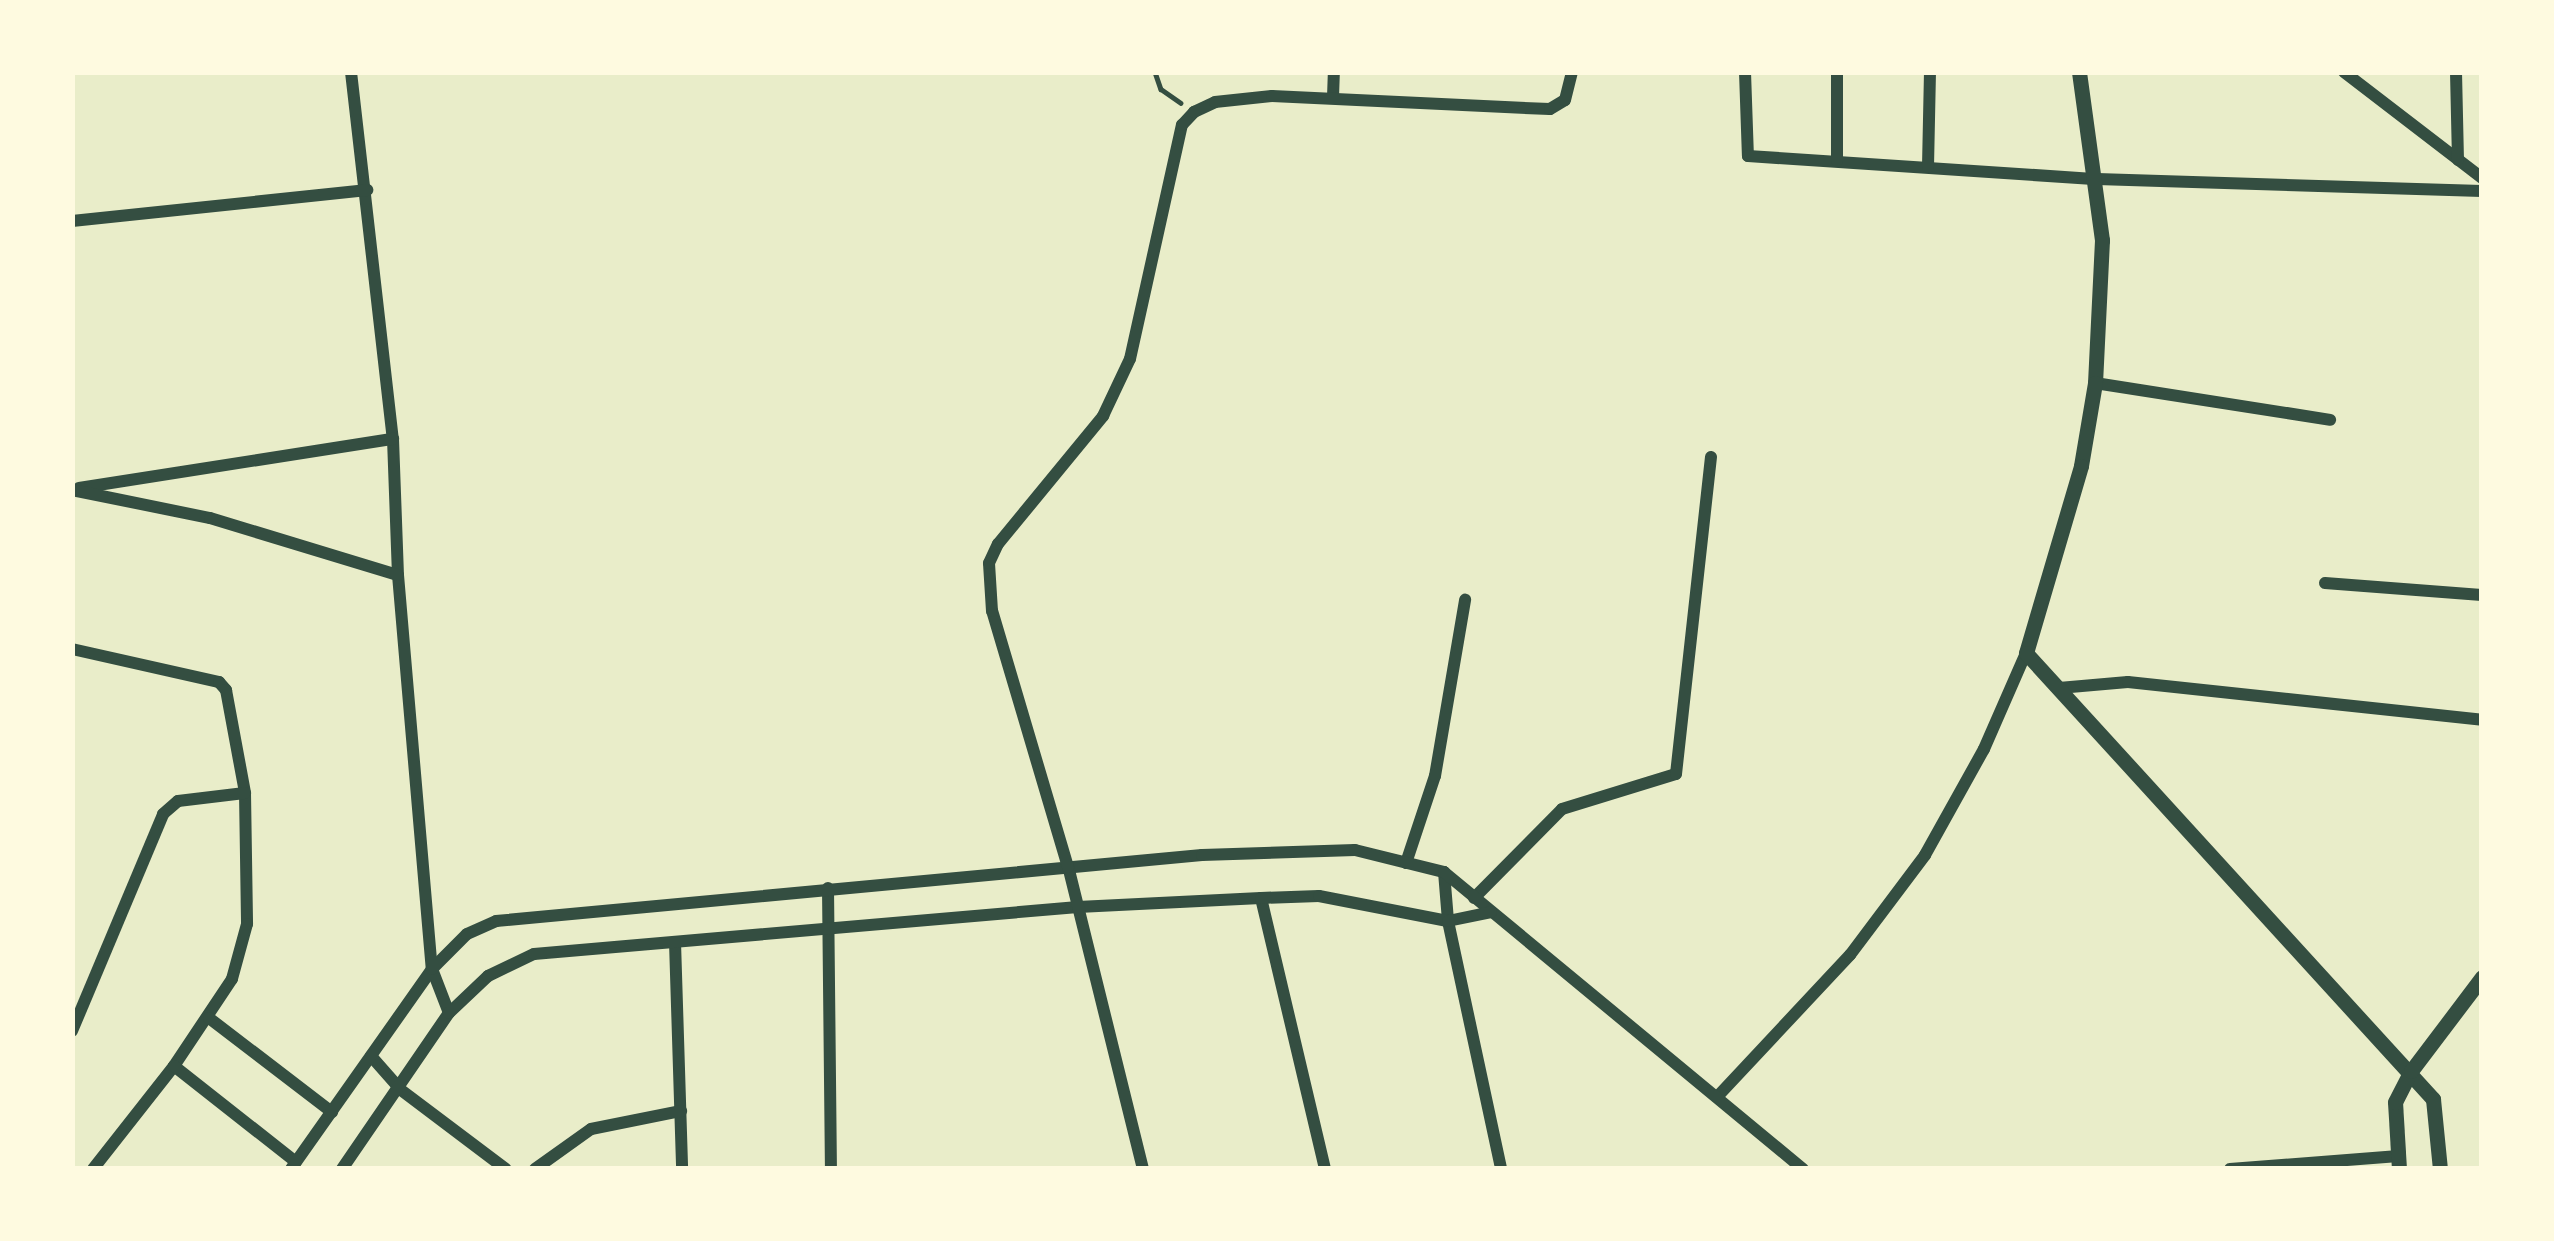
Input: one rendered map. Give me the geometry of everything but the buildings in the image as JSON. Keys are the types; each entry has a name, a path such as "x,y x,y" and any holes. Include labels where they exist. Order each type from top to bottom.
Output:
{"street":[{"path":"351,72 393,439 398,575 433,969 449,1013"},
{"path":"1334,72 1334,97"},
{"path":"1143,1169 1068,866 992,611 989,563 998,544 1103,416 1130,359 1182,125 1194,112 1215,101 1334,97 1550,110 1565,100 1572,72"},
{"path":"1745,72 1748,155 2097,179 2482,191"},
{"path":"1837,72 1837,161"},
{"path":"1928,167 1930,72"},
{"path":"1717,1097 1850,955 1924,855 1984,748 2026,653 2081,466 2095,383 2102,240 2079,72"},
{"path":"2344,72 2482,178"},
{"path":"2456,72 2458,160"},
{"path":"72,221 367,190"},
{"path":"2095,383 2330,420"},
{"path":"72,489 393,439"},
{"path":"1474,898 1562,809 1676,774 1711,457"},
{"path":"72,489 210,518 398,575"},
{"path":"2325,583 2482,595"},
{"path":"1406,863 1435,776 1465,600"},
{"path":"72,649 219,682 226,690 244,794 247,924 232,979 174,1066 93,1169"},
{"path":"2026,653 2433,1099 2440,1169"},
{"path":"2059,688 2128,682 2482,720"},
{"path":"72,1031 163,814 178,801 244,794"},
{"path":"174,1066 294,1166 433,969 467,934 496,921 1068,866 1355,850 1444,872 1803,1169"},
{"path":"1444,872 1448,921 1501,1169"},
{"path":"828,888 831,1169"},
{"path":"342,1169 401,1090 449,1013 488,976 534,953 1078,907 1262,898 1319,896 1448,921 1491,912"},
{"path":"1262,898 1325,1169"},
{"path":"674,942 682,1169"},
{"path":"2230,1169 2399,1163 2395,1102 2411,1072 2482,976"},
{"path":"209,1018 332,1112"},
{"path":"371,1056 401,1090 506,1169"},
{"path":"535,1169 591,1129 681,1111"}],"path":[{"path":"1155,72 1161,89 1194,112"}]}
